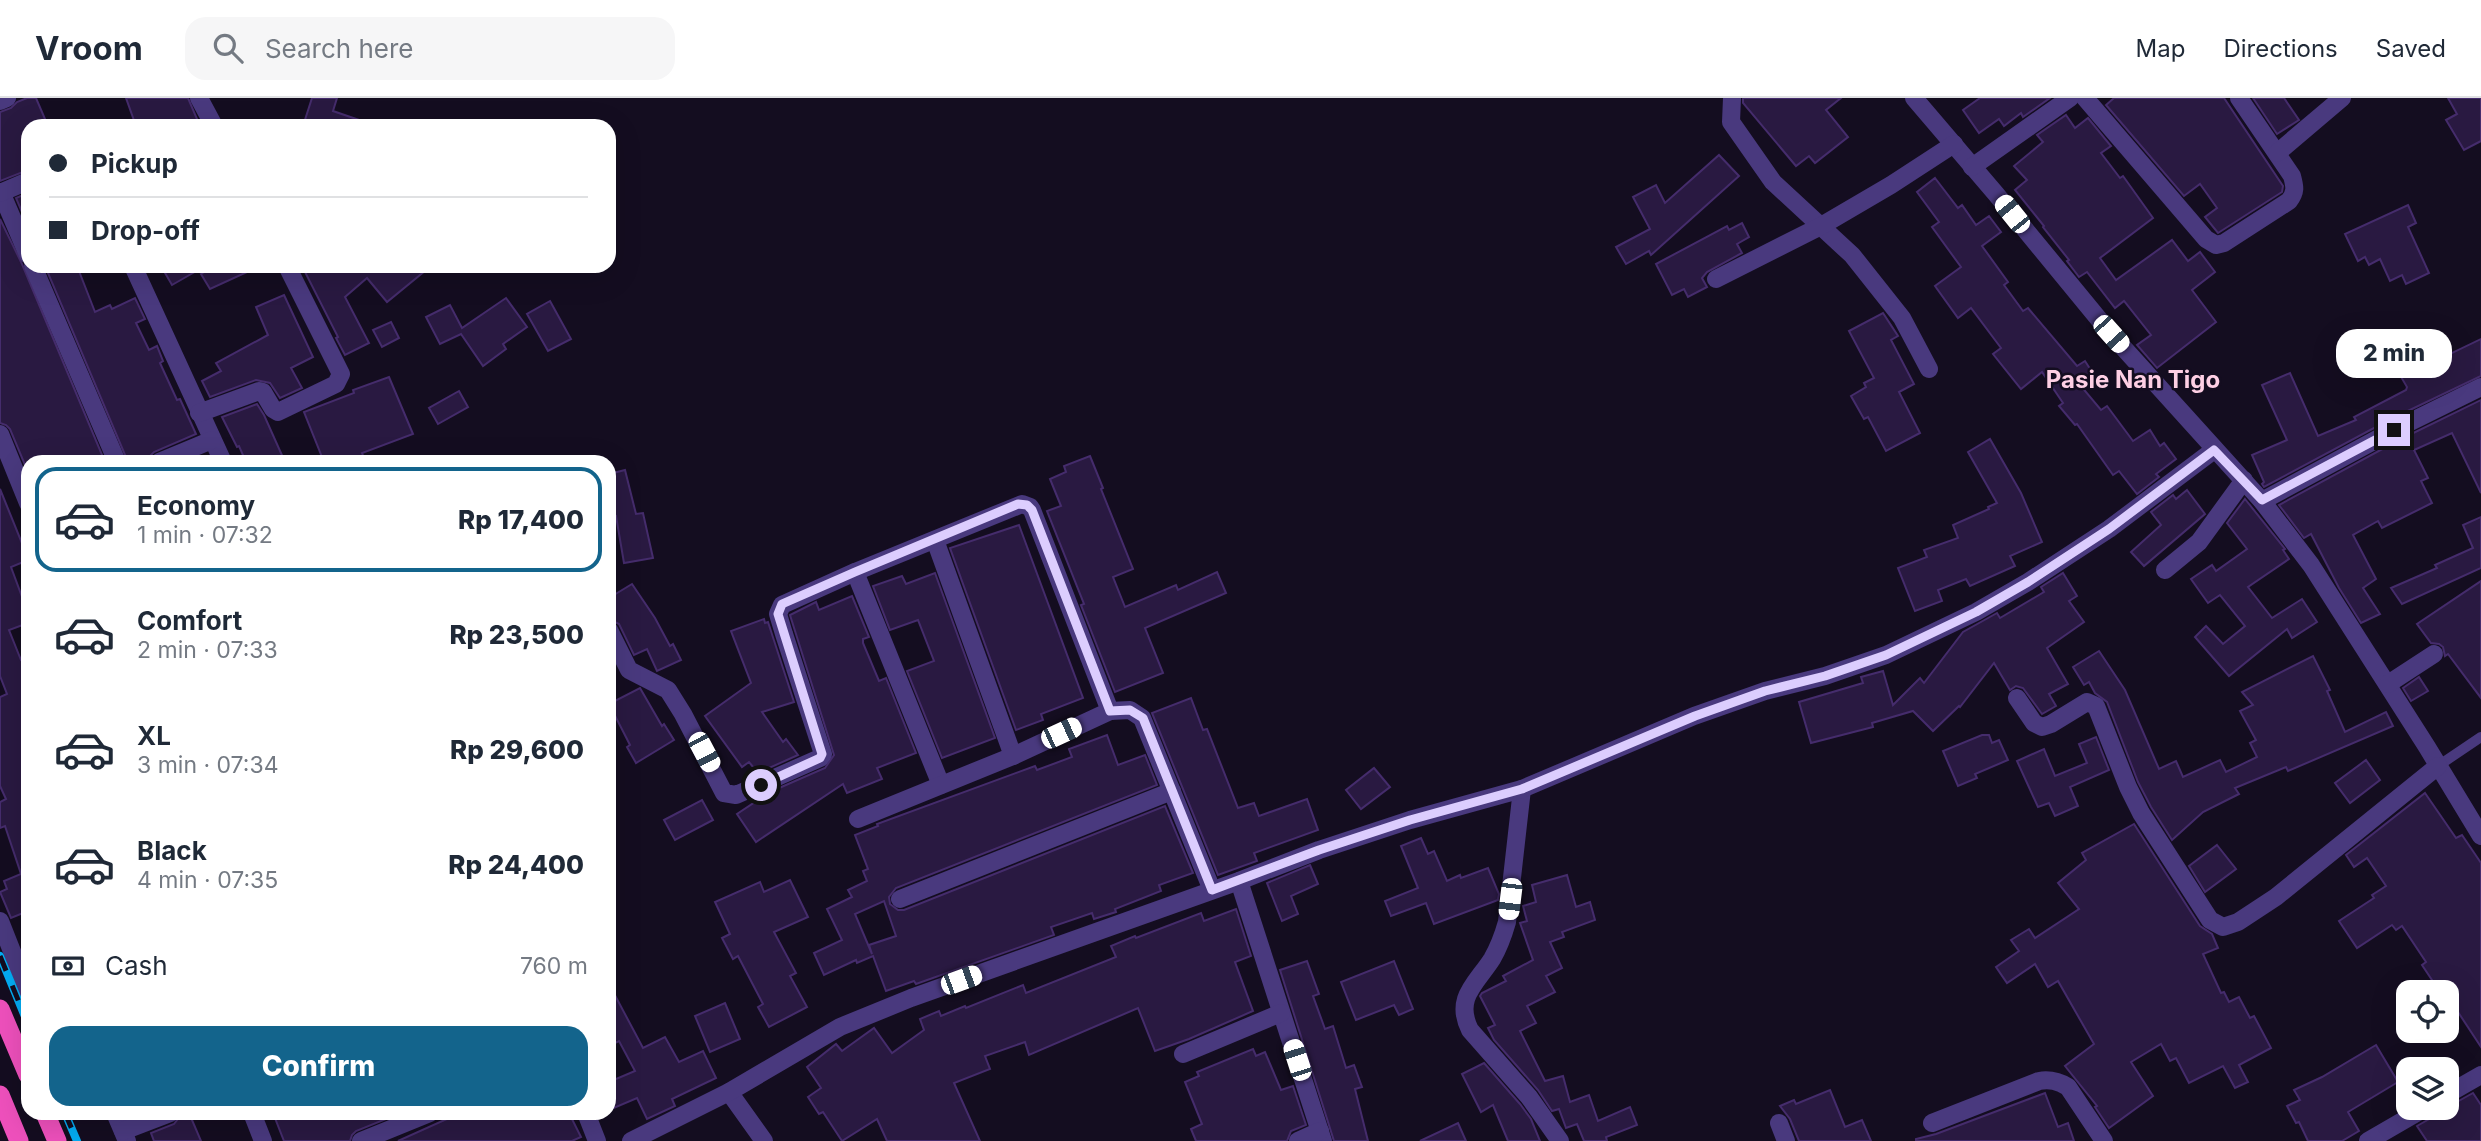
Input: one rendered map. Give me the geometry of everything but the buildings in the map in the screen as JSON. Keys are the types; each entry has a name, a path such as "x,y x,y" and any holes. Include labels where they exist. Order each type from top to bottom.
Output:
{"highway":[{"path":"0,1009 21,1058"},
{"path":"0,1095 19,1141"},
{"path":"48,1120 57,1141"}],"street":[{"path":"0,101 7,98"},
{"path":"199,98 210,119"},
{"path":"1732,98 1731,122 1773,182 1852,256 1902,318 1929,369"},
{"path":"1914,98 2111,334 2262,500 2311,565 2481,836"},
{"path":"1972,167 2070,98"},
{"path":"2085,98 2206,239 2216,245 2224,243 2289,201 2294,195 2292,176 2239,98"},
{"path":"2277,153 2342,98"},
{"path":"1716,279 1821,226 1954,144"},
{"path":"21,184 1,193 21,238"},
{"path":"36,273 114,455"},
{"path":"136,273 220,455"},
{"path":"199,413 259,391 263,392 273,409 278,412 336,384 340,379 341,374 290,273"},
{"path":"2262,500 2481,387"},
{"path":"0,434 21,486"},
{"path":"176,455 212,440"},
{"path":"631,1141 729,1092 839,1027 911,998 1319,850 1410,820 1522,789 1695,716 1765,691 1854,667 1886,655 1976,612 2072,553 2147,502 2214,450"},
{"path":"2165,570 2199,542 2244,480"},
{"path":"616,644 629,670 668,690 724,793 736,796 820,758 822,754 778,614 782,604 1018,504 1030,507 1110,711"},
{"path":"936,540 1013,755"},
{"path":"855,572 941,785"},
{"path":"2388,684 2434,654"},
{"path":"2017,698 2034,723 2042,727 2087,702 2096,706 2141,813 2210,920 2223,927 2238,922 2276,897 2438,766"},
{"path":"858,819 1013,755 1110,711 1130,710 1143,718 1212,890"},
{"path":"1522,789 1502,941 1469,991 1464,1005 1464,1018 1469,1030 1529,1097 1560,1141"},
{"path":"900,899 1172,792"},
{"path":"1239,881 1321,1136 1298,1141"},
{"path":"0,921 21,974"},
{"path":"1183,1054 1281,1013"},
{"path":"2459,1088 2481,1075"},
{"path":"1931,1123 2039,1081 2049,1080 2068,1087 2105,1141"},
{"path":"729,1092 764,1141"},
{"path":"125,1136 156,1120"},
{"path":"255,1120 263,1141"},
{"path":"361,1141 413,1120"},
{"path":"589,1120 597,1141"},
{"path":"2368,1141 2404,1120"},
{"path":"1779,1123 1786,1141"}],"lane":[{"path":"2438,766 2481,737"}],"railway":[{"path":"0,956 21,1007"},
{"path":"68,1120 77,1141"}],"district":[{"name":"Pasie Nan Tigo","path":"2133,380"}],"route":[{"path":"761,785 820,758 822,754 778,614 782,604 1018,504 1027,505 1032,510 1110,711 1130,710 1143,718 1212,890 1410,820 1522,789 1695,716 1765,691 1825,676 1886,655 1976,612 2028,582 2109,529 2214,450 2262,500 2394,430"}]}
